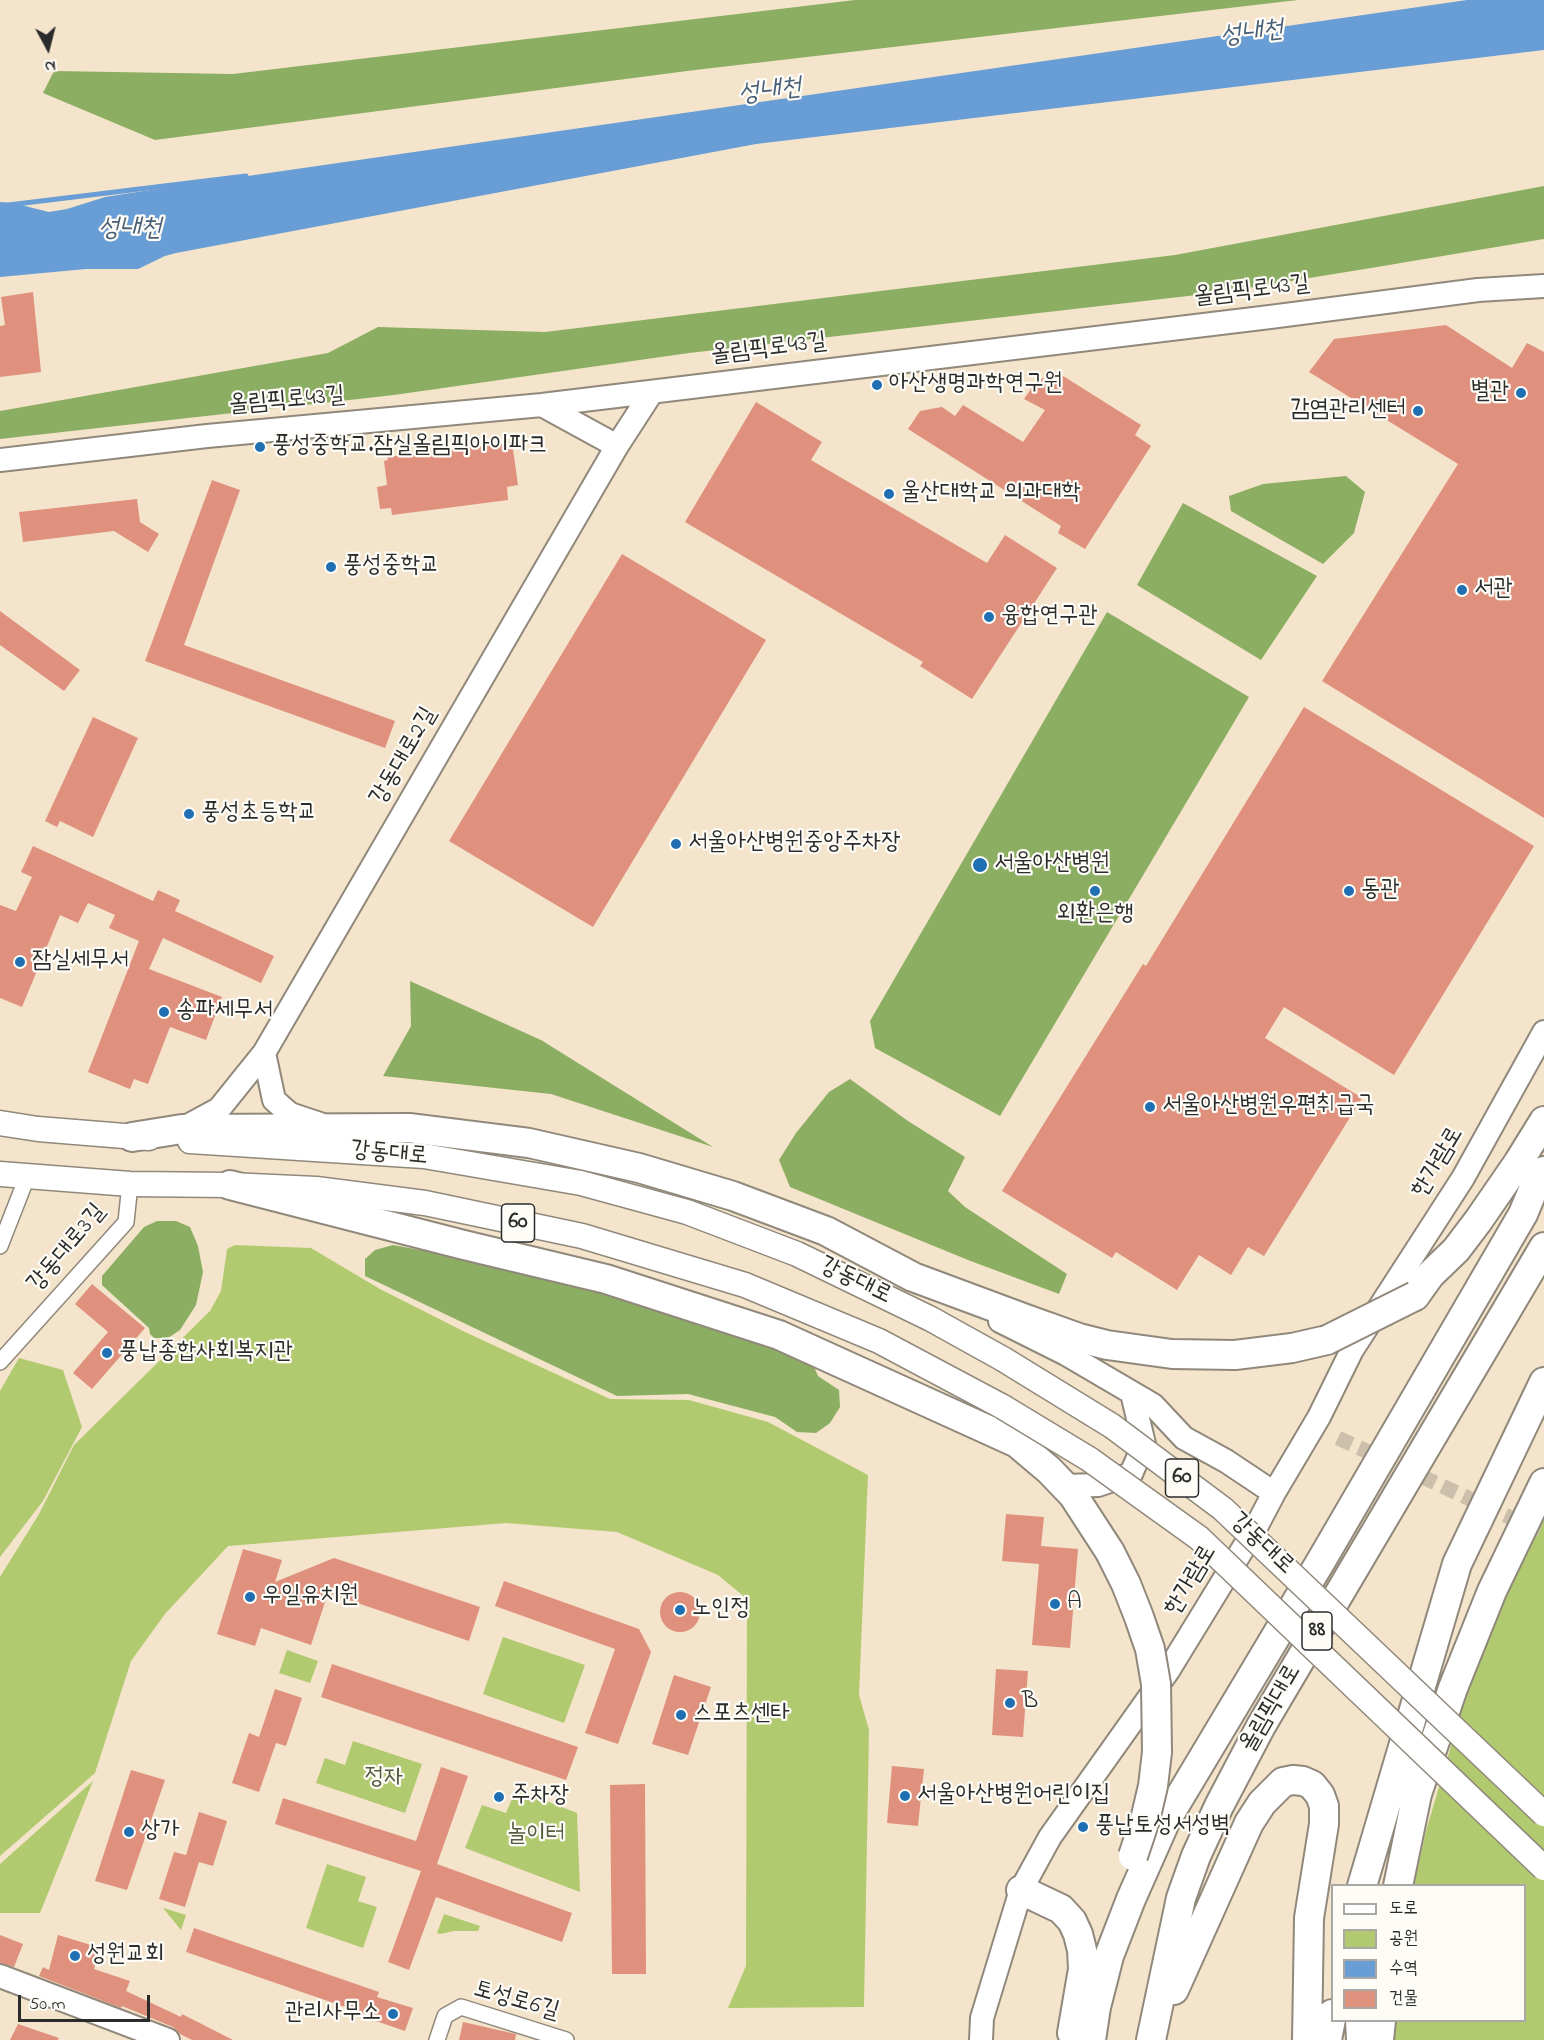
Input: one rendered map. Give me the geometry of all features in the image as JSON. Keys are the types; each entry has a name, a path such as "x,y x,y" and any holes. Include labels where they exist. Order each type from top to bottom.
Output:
{"highway":[{"path":"1415,1296 1430,1275 1456,1250 1473,1228 1544,1121"},
{"path":"132,1137 182,1129 409,1128 529,1143 639,1168 733,1197 826,1231 913,1277 1079,1338 1140,1350 1196,1355 1244,1355 1327,1340 1448,1280 1469,1260 1503,1217 1540,1177"},
{"path":"1109,1956 1166,1820 1327,1551 1523,1214 1540,1177"},
{"path":"230,1185 606,1279 779,1335 1017,1443 1049,1470 1065,1486 1090,1519 1110,1552 1139,1617 1150,1649 1156,1684 1157,1752 1153,1786 1145,1820 1122,1886 1091,2040"},
{"name":"올림픽대로","path":"1152,2040 1181,1898 1196,1856 1219,1806 1273,1705 1544,1247"},
{"path":"1363,1884 1457,1564 1544,1382"},
{"path":"1398,1884 1417,1794 1453,1688 1492,1591 1544,1483"},
{"path":"1152,2040 1189,1952 1249,1823 1275,1788 1283,1782 1293,1780 1312,1785 1320,1795 1324,1806 1324,1824 1310,1918 1306,2040"},
{"path":"1021,1890 1061,1909 1072,1921 1078,1934 1083,1969 1071,2040"},
{"path":"1327,2040 1331,2019"},
{"path":"1360,2022 1361,2040"},
{"path":"1379,2040 1382,2022"}],"main road":[{"name":"강동대로","path":"0,1123 38,1129 132,1137 423,1156 581,1183 687,1212 797,1254 931,1319 1003,1359 1112,1426 1223,1509 1544,1814"},
{"name":"강동대로","path":"0,1174 130,1184 230,1185 316,1190 425,1203 582,1236 745,1284 879,1341 1003,1407 1089,1459 1198,1538 1544,1868"}],"street":[{"name":"올림픽로43길","path":"0,460 207,436 542,405 1478,290 1544,286"},
{"name":"강동대로2길","path":"182,1129 219,1109 264,1053 617,446 652,392"},
{"path":"542,405 617,446"},
{"name":"한가람로","path":"981,2040 982,2018 1021,1890 1050,1836 1168,1671 1255,1529 1319,1418 1352,1350 1463,1178 1544,1032"},
{"path":"264,1053 274,1100 290,1114 333,1128"},
{"path":"0,1245 27,1177"},
{"name":"강동대로3길","path":"0,1362 126,1222 130,1184"},
{"path":"913,1277 1066,1354 1153,1405 1185,1438 1226,1461 1274,1493"},
{"path":"1065,1486 1098,1485 1131,1474 1144,1444 1132,1393"},
{"path":"1144,1444 1185,1438"},
{"path":"0,1976 168,2040"},
{"name":"토성로6길","path":"437,2040 445,2016 461,2007 566,2040"}],"green space":[{"path":"855,0 1298,0 695,70 155,140 43,93 54,71 233,74"},
{"path":"1544,186 1544,239 1371,268 1223,292 689,353 394,395 0,439 0,411 328,353 378,327 545,332 1175,255"},
{"path":"1346,476 1365,492 1354,533 1323,564 1231,511 1229,496 1263,484"},
{"path":"1183,503 1317,576 1261,660 1137,585"},
{"path":"1107,612 1249,697 1000,1116 875,1048 870,1021"},
{"path":"410,981 541,1040 713,1147 551,1094 383,1076 411,1026"},
{"path":"850,1079 908,1121 965,1157 948,1191 965,1207 1067,1274 1059,1294 968,1260 790,1187 779,1160 796,1133 829,1092"},
{"path":"157,1221 176,1221 190,1227 198,1246 203,1272 196,1305 180,1330 168,1338 154,1338 149,1328 102,1285 102,1276 144,1227"},
{"path":"235,1245 311,1248 380,1289 465,1332 610,1399 689,1400 768,1422 868,1475 859,1695 869,1730 864,2007 728,2008 746,1966 747,1599 718,1575 617,1532 506,1523 228,1546 165,1614 131,1661 95,1773 0,1856 0,1577 39,1514 74,1445 210,1311 221,1291 227,1249"},
{"path":"393,1245 608,1284 810,1357 818,1376 839,1390 840,1407 830,1423 816,1433 797,1432 775,1417 688,1394 617,1396 365,1276 365,1259 375,1250"},
{"path":"19,1358 63,1370 82,1427 43,1501 0,1557 0,1391"},
{"path":"1544,1487 1544,2040 1391,2040 1393,2022 1526,2022 1526,1884 1414,1884 1426,1831 1484,1634"},
{"path":"503,1637 585,1665 564,1723 483,1694"},
{"path":"287,1650 318,1661 310,1683 279,1673"},
{"name":"정자","path":"353,1741 422,1764 405,1813 316,1783 325,1758 345,1765"},
{"path":"93,1781 40,1913 0,1913 0,1864"},
{"name":"놀이터","path":"516,1789 577,1813 580,1892 465,1848 482,1805 506,1813"},
{"path":"327,1864 366,1877 358,1901 377,1907 363,1948 306,1928"},
{"path":"163,1908 186,1915 181,1930"},
{"path":"444,1914 480,1926 478,1931 437,1933"}],"water":[{"name":"성내천","path":"1467,0 1544,0 1544,50 756,144 176,253 138,269 86,269 0,277 0,202 49,212 105,197 137,192"}],"building":[{"path":"33,292 41,372 0,377 0,326 5,325 1,297"},
{"name":"서관","path":"1446,325 1512,368 1527,343 1544,352 1544,818 1322,681 1458,464 1309,372 1334,339"},
{"path":"1060,374 1141,425 1135,435 1151,446 1085,549 1058,533 1061,526 908,429 920,411 942,407 955,416 963,405 1023,442 1045,410 1024,399 1037,380"},
{"path":"756,402 822,442 811,460 987,563 1005,535 1057,568 972,699 920,666 923,662 685,522"},
{"name":"풍성중학교","path":"512,442 518,485 507,487 508,500 392,515 391,508 380,509 377,487 387,485 384,461 388,460 387,457"},
{"path":"212,480 240,490 184,645 395,721 385,748 145,661"},
{"path":"137,499 140,522 159,534 148,552 114,531 23,542 19,512"},
{"path":"622,554 766,640 593,927 449,841"},
{"path":"0,611 80,670 64,691 0,645"},
{"path":"1304,707 1534,846 1394,1075 1284,1007 1265,1038 1362,1098 1264,1256 1248,1247 1231,1275 1199,1255 1177,1290 1116,1252 1112,1258 1002,1191 1143,964 1146,966"},
{"path":"93,717 138,738 93,837 60,821 57,827 45,821"},
{"path":"33,846 153,901 158,890 180,900 175,911 274,956 261,983 163,938 149,969 222,997 206,1040 170,1027 148,1084 134,1079 130,1089 88,1072 139,941 109,928 115,915 88,903 78,923 60,915 22,1007 0,998 0,905 16,911 32,877 21,872"},
{"name":"풍납종합사회복지관","path":"92,1284 145,1328 92,1389 73,1373 108,1332 75,1304"},
{"name":"A","path":"1006,1514 1044,1517 1041,1546 1078,1549 1070,1648 1032,1645 1039,1564 1002,1561"},
{"path":"243,1549 282,1560 275,1582 334,1558 480,1607 469,1641 328,1593 311,1645 261,1628 255,1646 217,1634"},
{"path":"504,1581 639,1629 651,1652 618,1744 585,1733 615,1649 495,1606"},
{"name":"노인정","path":"680,1592 694,1598 700,1612 694,1626 680,1632 666,1626 660,1612 666,1598"},
{"path":"332,1664 578,1747 566,1780 321,1697"},
{"name":"B","path":"996,1669 1028,1671 1023,1737 992,1735"},
{"name":"스포츠센타","path":"674,1675 711,1687 688,1755 652,1744"},
{"path":"275,1689 302,1698 286,1746 276,1743 259,1792 232,1783 249,1733 259,1737"},
{"name":"서울아산병원어린이집","path":"892,1766 924,1769 918,1826 887,1823"},
{"path":"441,1767 468,1776 437,1864 572,1913 562,1942 436,1897 409,1970 388,1962 421,1871 275,1824 283,1798 416,1841"},
{"name":"상가","path":"131,1770 165,1780 127,1890 95,1881"},
{"path":"645,1784 646,1974 612,1974 610,1785"},
{"path":"199,1812 227,1821 213,1866 199,1862 185,1907 159,1899 174,1852 186,1855"},
{"path":"194,1928 379,1992 377,1997 413,2008 405,2031 373,2020 374,2017 186,1952"},
{"path":"0,1935 23,1944 14,1967 0,1963"},
{"path":"58,1935 101,1948 94,1969 130,1981 126,1991 181,2017 182,2014 233,2040 192,2040 180,2034 173,2027 39,1976 43,1967 49,1970"},
{"path":"463,2022 516,2034 515,2040 459,2040"},
{"path":"18,2024 59,2038 58,2040 10,2040"}],"waterway":[{"name":"성내천","path":"0,206 246,176"}],"tunnel":[{"path":"1338,1438 1544,1533"}],"place":[{"name":"아산생명과학연구원","path":"877,385"},
{"name":"별관","path":"1521,393"},
{"name":"감염관리센터","path":"1418,411"},
{"name":"풍성중학교.잠실올림픽아이파크","path":"260,447"},
{"name":"울산대학교 의과대학","path":"889,494"},
{"name":"풍성중학교","path":"331,567"},
{"name":"서관","path":"1462,590"},
{"name":"융합연구관","path":"989,617"},
{"name":"풍성초등학교","path":"189,814"},
{"name":"서울아산병원중앙주차장","path":"676,844"},
{"name":"서울아산병원","path":"980,865"},
{"name":"외환은행","path":"1095,891"},
{"name":"동관","path":"1349,891"},
{"name":"잠실세무서","path":"20,962"},
{"name":"송파세무서","path":"164,1012"},
{"name":"서울아산병원우편취급국","path":"1150,1107"},
{"name":"풍납종합사회복지관","path":"107,1353"},
{"name":"우일유치원","path":"250,1597"},
{"name":"A","path":"1055,1604"},
{"name":"노인정","path":"680,1610"},
{"name":"B","path":"1010,1703"},
{"name":"스포츠센타","path":"681,1715"},
{"name":"서울아산병원어린이집","path":"905,1796"},
{"name":"주차장","path":"499,1797"},
{"name":"풍납토성서성벽","path":"1083,1827"},
{"name":"상가","path":"129,1832"},
{"name":"성원교회","path":"75,1956"},
{"name":"관리사무소","path":"393,2014"}]}
